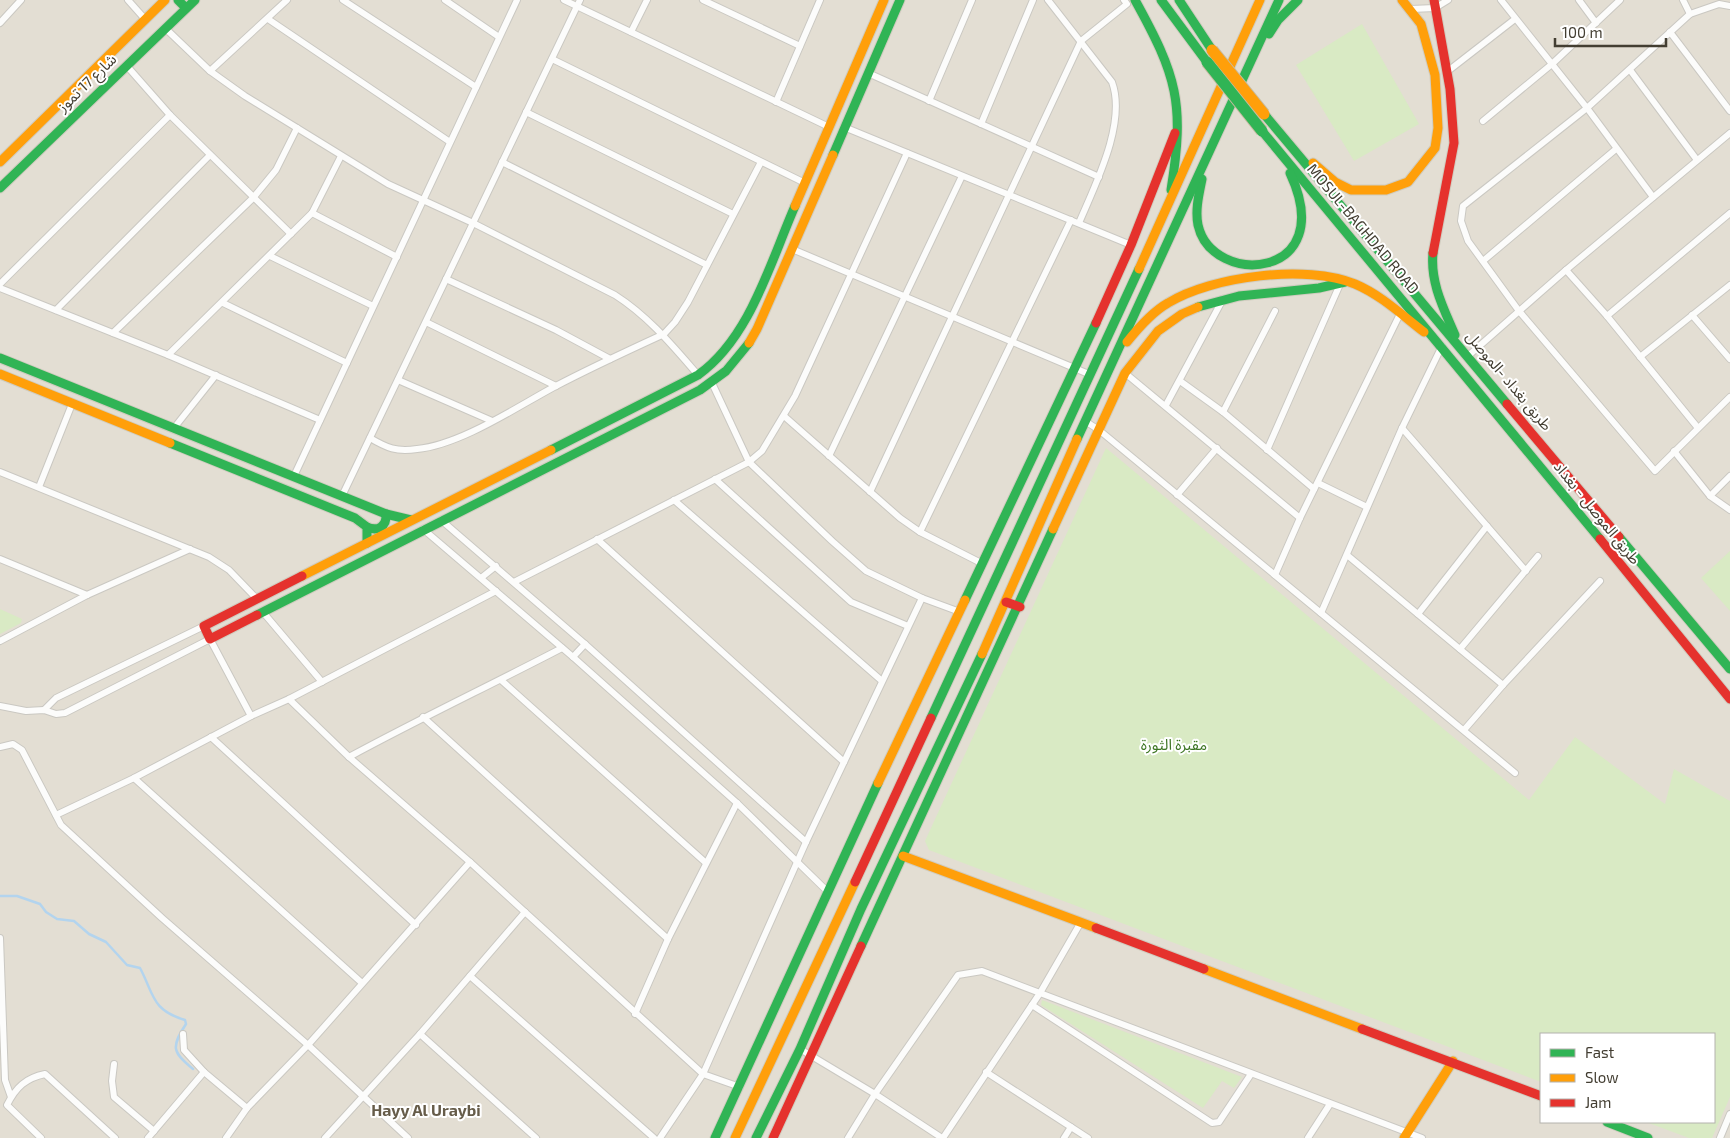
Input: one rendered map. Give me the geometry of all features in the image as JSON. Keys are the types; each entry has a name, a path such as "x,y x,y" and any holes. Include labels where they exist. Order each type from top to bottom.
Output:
{"main road":[{"name":"شارع 17 تموز","path":"0,162 144,18 165,0"},
{"name":"شارع 17 تموز","path":"0,188 165,28 182,4 195,0"},
{"path":"884,0 740,333 721,356 698,375 204,626 210,639 712,383 733,364 750,342 900,0"},
{"path":"1135,0 1172,71 1177,88 1180,116 1178,152 1166,207"},
{"name":"MOSUL-BAGHDAD ROAD","path":"1162,0 1207,62 1284,160 1442,346"},
{"path":"1179,0 1190,16"},
{"path":"1183,0 1190,16"},
{"path":"735,1138 1091,375 1247,33 1260,0"},
{"path":"1247,33 1265,0"},
{"path":"756,1138 800,1049 893,842 1006,602 1085,421 1279,0"},
{"path":"1248,66 1278,20 1298,0"},
{"path":"1284,137 1334,182 1351,190 1368,192 1386,190 1408,182 1435,148 1438,128 1436,75 1421,24 1402,0"},
{"path":"1434,4 1448,71 1453,148 1435,243 1433,274 1437,291 1465,352"},
{"name":"طريق بغداد -الموصل","path":"1190,16 1212,50 1264,114 1730,668"},
{"path":"848,83 854,82 857,85 854,104"},
{"path":"715,1138 827,891 1132,245 1167,158 1180,116"},
{"path":"1214,142 1198,196 1198,226 1203,237 1219,254 1242,265 1265,266 1276,262 1284,257 1297,241 1301,220 1299,195 1284,160"},
{"path":"776,251 771,271 775,276 780,275"},
{"path":"1111,366 1135,331 1156,311 1170,301 1200,288 1235,281 1277,277 1317,277 1344,282 1376,294 1442,346"},
{"path":"776,1137 903,856 1020,607 1125,373 1144,346 1163,327 1199,305 1237,295 1320,288 1344,282"},
{"name":"طريق الموصل - بغداد","path":"1442,346 1730,699"},
{"path":"0,358 386,514 411,520"},
{"path":"0,374 296,493 355,518 374,530 382,528 386,522 386,514"},
{"path":"542,455 548,466"},
{"path":"367,527 367,543"},
{"path":"1006,602 1020,607"},
{"path":"877,833 893,842"},
{"path":"903,856 1453,1061 1540,1096"},
{"path":"1406,1135 1453,1061"},
{"path":"1610,1123 1648,1138"}],"street":[{"path":"0,24 21,0"},
{"path":"128,0 144,18"},
{"path":"210,71 287,0"},
{"path":"343,0 476,87"},
{"path":"445,0 499,37"},
{"path":"294,476 517,0"},
{"path":"564,0 579,3 631,32 829,128"},
{"path":"631,32 647,0"},
{"path":"703,0 800,46"},
{"path":"776,102 820,0"},
{"path":"929,100 972,0"},
{"path":"980,124 1033,0"},
{"path":"1048,0 1112,82 1117,96 1116,119 1099,176 1079,223"},
{"path":"870,492 1081,41 1127,4 1124,0"},
{"path":"1411,9 1448,0"},
{"path":"1501,0 1515,20 1587,108 1653,197"},
{"path":"1579,0 1596,23"},
{"path":"1483,121 1552,64 1620,0"},
{"path":"1683,0 1690,14"},
{"path":"1730,6 1720,2 1690,14 1587,108 1463,206 1461,221 1468,242 1519,311 1655,471 1730,397"},
{"path":"342,496 579,3"},
{"path":"268,19 450,142"},
{"path":"1448,71 1515,20"},
{"path":"165,28 210,71 245,96 341,156 388,184 473,223 614,295 634,308 664,334 698,375"},
{"path":"1670,32 1730,112"},
{"path":"552,58 805,182"},
{"path":"126,65 210,155 291,234"},
{"path":"1630,70 1697,160"},
{"path":"868,73 1099,176"},
{"path":"526,112 733,214"},
{"path":"0,284 170,114"},
{"path":"844,127 1132,245"},
{"path":"113,333 253,198 276,170 297,128"},
{"path":"1465,352 1519,311 1730,133"},
{"path":"1483,260 1616,148"},
{"path":"514,582 749,462 762,451 784,416 907,153"},
{"path":"56,310 210,155"},
{"path":"168,355 223,303 312,212 341,156"},
{"path":"502,162 706,264"},
{"path":"370,438 390,449 416,450 442,444 492,421 556,386 664,334 675,322 688,302 706,264 761,162"},
{"path":"829,456 962,176"},
{"path":"312,212 397,257"},
{"path":"1607,316 1730,213"},
{"path":"920,532 1071,220"},
{"path":"792,249 1091,375"},
{"path":"270,256 373,306"},
{"path":"1566,270 1607,316 1698,428"},
{"path":"446,279 556,330 610,359"},
{"path":"1267,450 1344,282"},
{"path":"1640,357 1730,284"},
{"path":"0,288 168,355 320,420"},
{"path":"1166,405 1223,299"},
{"path":"223,303 347,363"},
{"path":"1223,412 1275,311"},
{"path":"1275,575 1300,518 1400,314"},
{"path":"1692,315 1730,360"},
{"path":"426,322 556,386"},
{"path":"1321,613 1402,428 1442,346"},
{"path":"1125,373 1166,405 1300,518"},
{"path":"174,428 216,376"},
{"path":"398,380 492,421"},
{"path":"1180,381 1223,412 1267,450 1316,486 1367,507"},
{"path":"712,383 749,462 832,541 866,571 922,598 960,612"},
{"path":"39,487 72,404"},
{"path":"784,416 900,518 920,532 983,564"},
{"path":"1085,421 1099,430 1515,772"},
{"path":"1402,428 1526,571"},
{"path":"1177,495 1217,448"},
{"path":"1674,451 1710,496 1730,510"},
{"path":"0,472 209,557 229,570 256,599"},
{"path":"1710,496 1730,476"},
{"path":"715,479 852,602 908,626"},
{"path":"674,500 882,681"},
{"path":"441,520 585,644 806,842"},
{"path":"1418,614 1487,526"},
{"path":"423,529 562,648 737,803 798,860 827,891"},
{"path":"597,539 844,762"},
{"path":"0,641 87,595 190,549"},
{"path":"1347,555 1502,685"},
{"path":"1460,649 1538,556"},
{"path":"0,559 87,595"},
{"path":"481,578 496,566"},
{"path":"1464,730 1502,685 1600,581"},
{"path":"56,815 134,778 251,716 289,700 496,591"},
{"path":"660,1138 703,1074 806,842 922,598"},
{"path":"262,611 322,682"},
{"path":"44,710 56,698 204,626"},
{"path":"0,706 26,711 44,710 52,714 65,713 210,639 251,716"},
{"path":"572,657 585,644"},
{"path":"349,757 423,717 501,680 562,648"},
{"path":"501,680 706,863"},
{"path":"289,700 349,757 470,862 703,1074 740,1086"},
{"path":"423,717 668,939"},
{"path":"211,737 416,925"},
{"path":"0,747 9,744 19,747 56,815 60,826 308,1045 408,1138"},
{"path":"134,778 362,983"},
{"path":"635,1014 668,939 737,803"},
{"path":"226,1138 247,1108 308,1045 470,862"},
{"path":"325,1138 420,1034 525,912"},
{"path":"800,1049 876,1094 942,1138 1040,993 1081,922"},
{"path":"0,938 5,1080 11,1097"},
{"path":"848,1138 958,975 982,970 1406,1135 1422,1138"},
{"path":"470,976 654,1138"},
{"path":"1032,1005 1212,1123 1219,1122 1251,1074"},
{"path":"182,1034 184,1050 204,1072 247,1108"},
{"path":"420,1034 536,1138"},
{"path":"114,1064 112,1081 114,1097 154,1131"},
{"path":"148,1138 204,1072"},
{"path":"986,1072 1088,1138"},
{"path":"41,1138 8,1105 11,1097 20,1085 30,1077 45,1074 115,1138"},
{"path":"1308,1138 1330,1104"},
{"path":"1720,1138 1730,1114"},
{"path":"1064,1138 1071,1127"}],"shaded area":[{"path":"0,0 1730,0 1730,1138 0,1138"}],"green space":[{"path":"1362,24 1419,124 1354,161 1296,65"},
{"name":"مقبرة الثورة","path":"1106,448 1529,800 1575,737 1665,804 1674,769 1730,801 1730,1097 1712,1138 1689,1138 1649,1123 1715,1123 1715,1033 1540,1033 1540,1082 929,850 925,841"},
{"path":"1730,551 1730,611 1701,578"},
{"path":"0,609 22,619 21,623 0,634"},
{"path":"1042,1000 1242,1077 1234,1088 1222,1081 1203,1108 1041,1005"}],"waterway":[{"path":"0,896 17,896 40,904 46,912 57,919 74,921 89,934 106,942 127,965 140,968 151,993 160,1006 174,1016 185,1020 186,1024 178,1038 176,1049 181,1058 193,1069"}],"traffic: fast":[{"path":"178,0 186,8"},
{"path":"0,188 195,0"},
{"path":"833,155 900,0"},
{"path":"1135,0 1160,50 1169,71 1174,91 1177,112 1177,134 1171,190"},
{"path":"1161,0 1207,62"},
{"path":"1179,0 1212,50"},
{"path":"1077,439 1279,0"},
{"path":"1269,34 1278,20 1298,0"},
{"path":"1207,62 1262,131"},
{"path":"1264,114 1507,404"},
{"path":"1262,131 1600,539"},
{"path":"1202,179 1197,219 1208,245 1225,258 1246,264 1268,263 1287,253 1299,235 1301,209 1290,173"},
{"path":"551,450 698,375 716,359 732,341 757,298 795,206"},
{"path":"1433,253 1436,285 1442,306 1455,335"},
{"path":"931,718 1139,269"},
{"path":"1198,307 1239,296 1319,288 1345,282"},
{"path":"965,600 1096,323"},
{"path":"257,615 700,390 726,371 749,343"},
{"path":"0,358 386,514 411,520"},
{"path":"170,443 355,518 367,527 367,543"},
{"path":"367,527 375,529 381,527 385,522 386,514"},
{"path":"861,946 1053,529"},
{"path":"1619,537 1730,669"},
{"path":"756,1138 800,1049 861,909 982,654"},
{"path":"715,1138 878,783"},
{"path":"1610,1123 1648,1138"}],"traffic: slow":[{"path":"0,162 165,0"},
{"path":"795,206 884,0"},
{"path":"1139,269 1260,0"},
{"path":"1313,163 1335,182 1351,190 1386,190 1408,182 1435,148 1438,128 1435,75 1421,24 1402,0"},
{"path":"1212,50 1264,114"},
{"path":"749,343 757,329 833,155"},
{"path":"1127,342 1151,315 1168,303 1187,294 1234,280 1286,274 1335,278 1355,284 1382,300 1424,332"},
{"path":"1053,529 1125,373 1158,331 1182,314 1198,307"},
{"path":"0,374 170,443"},
{"path":"982,654 1077,439"},
{"path":"302,576 551,450"},
{"path":"878,783 965,600"},
{"path":"903,856 1096,928"},
{"path":"735,1138 855,882"},
{"path":"1204,969 1362,1029"},
{"path":"1404,1138 1453,1061"}],"traffic: jam":[{"path":"1433,253 1454,143 1450,89 1434,0"},
{"path":"1096,323 1131,245 1175,133"},
{"path":"1507,404 1619,537"},
{"path":"1600,539 1730,699"},
{"path":"257,615 210,639 204,626 302,576"},
{"path":"1006,602 1020,607"},
{"path":"855,882 931,718"},
{"path":"1096,928 1204,969"},
{"path":"773,1138 861,946"},
{"path":"1362,1029 1540,1096"}],"district":[{"name":"Hayy Al Uraybi","path":"426,1110"}]}
